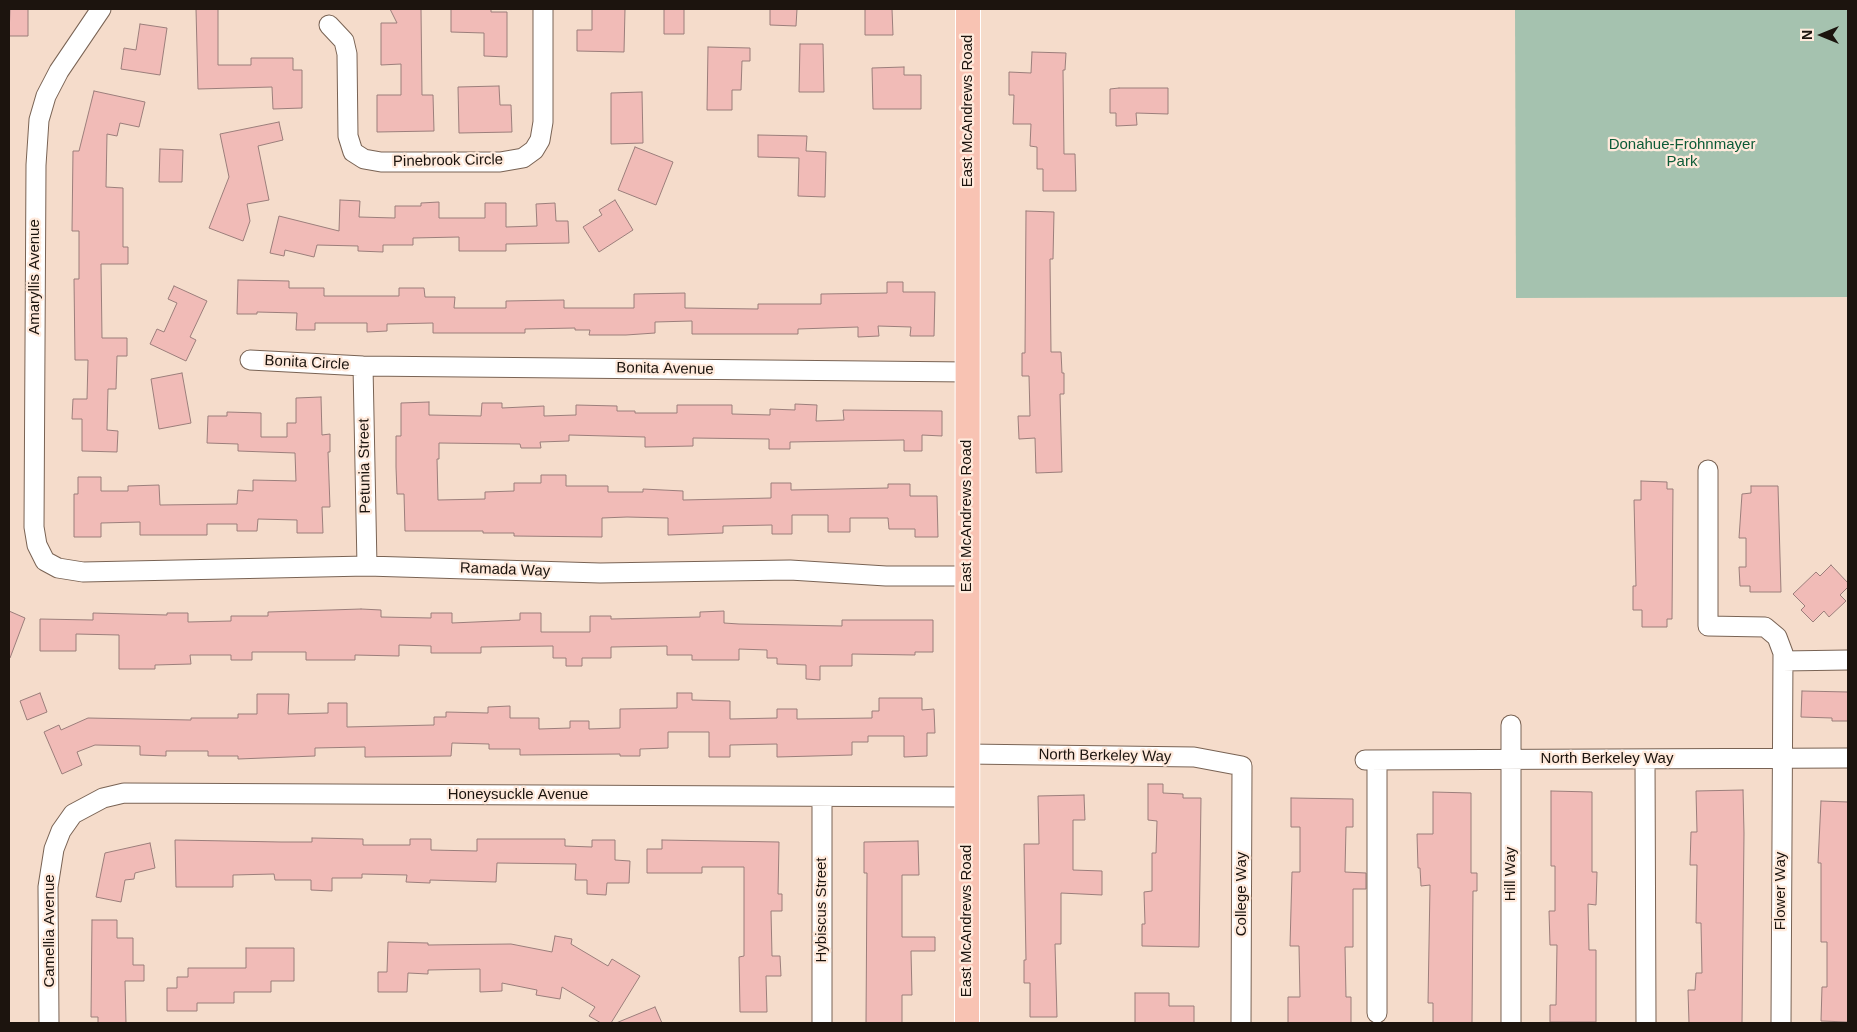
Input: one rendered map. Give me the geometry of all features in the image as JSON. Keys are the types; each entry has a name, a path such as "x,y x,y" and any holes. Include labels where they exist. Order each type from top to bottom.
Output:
{"main road":[{"name":"East McAndrews Road","path":"967,1023 968,9"}],"street":[{"name":"Amaryllis Avenue","path":"45,561 36,545 34,527 36,174 39,120 46,96 59,71 101,9"},
{"name":"Pinebrook Circle","path":"329,25 344,41 347,54 348,136 353,152 364,159 381,162 500,162 523,158 534,150 540,140 543,122 543,9"},
{"name":"Bonita Circle","path":"250,360 363,366"},
{"name":"Bonita Avenue","path":"363,366 968,372"},
{"name":"Petunia Street","path":"363,366 367,566"},
{"name":"Flower Way","path":"1708,470 1708,626 1765,627 1772,631 1781,644 1783,661 1781,1023"},
{"name":"Ramada Way","path":"45,561 58,568 83,572 367,566 600,573 790,570 886,576 967,576"},
{"path":"1783,661 1848,660"},
{"name":"Hill Way","path":"1511,726 1511,1023"},
{"name":"North Berkeley Way","path":"967,754 1194,757 1242,766"},
{"name":"North Berkeley Way","path":"1377,1013 1371,760 1848,758"},
{"path":"1645,759 1646,1023"},
{"name":"College Way","path":"1241,1023 1242,766"},
{"name":"Honeysuckle Avenue","path":"73,814 103,798 124,793 967,797"},
{"name":"Hybiscus Street","path":"822,797 822,1023"},
{"name":"Camellia Avenue","path":"49,1023 48,887 50,866 61,831 73,814"}],"green space":[{"name":"Donahue-Frohnmayer Park","path":"1515,9 1848,9 1848,297 1516,298"}],"building":[{"path":"10,9 28,9 28,36 9,36"},
{"path":"196,9 218,9 218,65 251,65 251,58 293,58 293,70 302,70 302,108 273,109 272,87 198,89"},
{"path":"390,9 421,9 422,95 433,95 434,131 377,132 377,95 401,95 401,64 381,65 381,23 397,23"},
{"path":"451,9 491,9 491,12 507,12 507,57 484,56 484,33 451,32"},
{"path":"592,9 625,9 624,52 577,51 577,30 592,30"},
{"path":"664,9 684,9 684,34 664,34"},
{"path":"770,9 797,9 796,26 770,25"},
{"path":"865,9 892,9 893,35 865,35"},
{"path":"140,24 167,28 160,75 121,69 124,48 136,50"},
{"path":"800,44 823,44 824,92 799,92"},
{"path":"708,47 750,48 750,61 742,61 741,90 732,90 732,110 707,110"},
{"path":"1032,52 1066,53 1065,70 1063,70 1064,154 1075,154 1076,191 1043,191 1043,169 1037,169 1037,147 1030,146 1031,124 1013,124 1014,95 1009,95 1009,72 1031,73"},
{"path":"904,67 904,75 921,75 921,109 873,109 872,68"},
{"path":"499,86 500,105 511,105 512,132 459,133 458,87"},
{"path":"1168,88 1168,114 1136,113 1137,125 1116,126 1116,113 1110,113 1110,89"},
{"path":"94,91 145,102 139,127 120,123 117,136 107,134 106,187 123,188 123,247 128,247 128,264 101,264 102,338 127,338 127,356 117,356 116,389 108,389 107,430 118,431 117,452 82,451 82,419 72,419 73,399 87,399 88,360 75,360 74,279 79,279 79,231 72,231 73,151 79,151"},
{"path":"642,92 643,143 611,144 611,93"},
{"path":"279,122 283,140 258,146 269,200 247,204 250,221 243,241 209,228 229,177 220,134"},
{"path":"758,135 807,136 806,151 826,152 825,197 798,196 799,158 758,157"},
{"path":"635,147 673,162 656,205 618,190"},
{"path":"160,149 183,150 182,182 159,182"},
{"path":"340,200 360,201 359,217 395,218 395,206 421,206 421,203 439,202 439,218 485,218 485,203 506,203 506,227 537,226 536,204 555,203 556,221 568,221 569,243 506,244 506,251 459,251 459,237 413,238 413,245 383,245 383,252 358,251 358,246 317,245 314,257 285,250 284,256 270,253 279,216 339,231"},
{"path":"615,200 633,230 599,252 583,227 602,215 599,210"},
{"path":"1026,211 1054,212 1053,259 1050,259 1051,352 1061,352 1062,373 1064,373 1064,394 1060,394 1062,472 1036,473 1035,438 1019,439 1018,416 1030,416 1029,376 1022,376 1022,353 1025,353"},
{"path":"238,280 289,281 289,288 324,288 324,296 399,296 399,288 424,288 425,297 455,297 454,308 506,308 506,301 564,300 564,308 634,308 634,294 685,293 685,308 758,309 758,304 821,304 821,294 887,293 887,282 903,282 903,292 935,292 934,336 910,336 911,327 878,326 879,336 858,337 858,327 798,329 798,334 692,334 692,321 655,322 655,333 626,335 589,335 590,330 575,330 575,328 525,329 525,333 433,333 433,323 387,324 387,331 367,332 367,323 315,323 315,330 296,330 297,313 257,312 257,314 237,314"},
{"path":"174,286 207,301 190,337 196,340 186,361 150,344 157,329 164,332 177,303 168,299"},
{"path":"182,373 191,423 159,429 151,379"},
{"path":"321,397 322,435 330,434 330,452 328,452 330,507 322,507 323,533 297,533 297,520 258,519 257,531 237,531 237,524 207,524 207,535 140,535 140,522 101,523 101,537 74,537 74,494 78,494 78,477 101,477 101,491 128,491 128,486 159,485 160,505 237,504 238,490 253,491 253,480 296,481 295,453 238,451 238,444 207,443 208,416 227,416 227,412 261,413 261,437 287,437 287,423 296,423 296,398"},
{"path":"429,402 429,415 481,416 482,403 502,403 502,408 544,406 544,416 576,415 576,405 617,406 617,411 635,411 635,413 677,413 677,405 732,405 732,414 770,415 770,409 795,410 795,404 817,405 816,421 844,420 843,410 942,411 942,436 922,435 922,451 904,451 904,440 790,442 790,449 769,449 769,439 693,438 693,446 645,447 645,437 569,435 569,441 540,442 541,448 521,448 520,444 439,443 439,459 437,459 438,500 485,499 485,492 514,491 514,483 541,483 541,475 566,475 566,486 608,486 608,492 643,492 643,489 683,491 683,500 771,498 771,483 791,483 791,490 888,488 888,484 910,484 910,496 937,496 938,537 915,537 915,529 889,529 888,518 850,518 850,532 828,532 828,515 792,515 792,534 772,534 772,525 723,526 723,533 668,535 668,518 627,517 602,518 602,537 514,536 514,533 483,533 483,531 405,531 404,494 397,494 396,467 396,436 401,436 401,403"},
{"path":"1641,481 1667,482 1667,489 1673,489 1672,619 1667,619 1667,627 1642,627 1642,610 1633,610 1633,586 1636,586 1634,500 1641,500"},
{"path":"1751,486 1778,486 1781,592 1750,592 1750,586 1740,586 1739,567 1746,567 1746,538 1739,538 1742,494 1751,493"},
{"path":"1831,565 1848,583 1848,587 1840,595 1846,601 1829,617 1824,611 1813,622 1801,610 1805,606 1793,594 1816,572 1820,576"},
{"path":"381,610 381,617 431,618 431,613 452,613 452,623 520,620 520,613 541,613 541,632 590,632 590,616 611,616 611,619 700,617 700,612 724,611 724,623 739,624 842,626 842,620 933,620 933,652 915,652 915,655 852,654 852,666 820,666 820,680 806,679 806,665 777,664 777,658 767,658 767,650 739,649 739,660 692,660 692,655 667,655 667,646 611,647 611,658 582,658 582,666 566,666 566,658 553,658 553,646 481,647 481,653 431,653 431,646 399,645 399,656 355,655 355,660 306,660 306,652 252,652 252,660 231,660 231,655 190,655 191,664 155,665 155,669 119,669 119,635 76,634 76,651 40,651 40,619 93,620 93,613 167,615 167,613 188,613 188,622 231,621 231,616 268,616 268,612"},
{"path":"9,611 25,618 10,658 9,658"},
{"path":"1802,691 1848,692 1848,721 1832,721 1832,718 1801,717"},
{"path":"40,693 47,712 27,720 20,701"},
{"path":"677,693 692,693 692,700 730,701 730,719 777,718 777,709 797,709 797,719 872,718 872,711 879,711 879,698 922,698 922,710 934,709 935,733 927,733 927,756 904,757 904,736 868,736 868,742 852,742 852,755 777,757 777,744 730,745 730,757 709,757 709,732 668,732 668,748 640,749 640,756 620,756 620,754 520,755 520,749 489,749 489,744 452,743 451,756 365,757 365,747 315,748 315,756 238,759 238,756 208,756 208,751 166,751 166,756 140,755 140,746 95,745 77,752 82,765 62,774 44,732 59,725 61,730 88,718 191,720 191,718 238,718 238,714 257,714 257,694 289,694 288,714 328,713 328,703 347,703 347,727 434,725 434,717 446,717 446,712 488,713 488,707 510,706 510,718 539,718 539,729 570,728 570,721 589,721 589,729 620,728 620,709 677,708"},
{"path":"1148,784 1163,784 1163,793 1183,794 1183,798 1201,798 1199,947 1142,946 1142,924 1145,924 1144,892 1152,891 1152,853 1156,853 1157,821 1148,820"},
{"path":"1743,790 1742,1023 1689,1023 1688,990 1695,990 1696,973 1702,973 1701,923 1696,923 1697,865 1690,865 1691,832 1697,832 1696,791"},
{"path":"1551,791 1592,792 1592,872 1597,872 1596,905 1588,904 1589,950 1596,950 1596,1022 1550,1022 1550,1005 1556,1005 1557,945 1550,945 1549,911 1555,911 1555,866 1551,866"},
{"path":"1433,792 1471,793 1471,873 1477,873 1477,891 1473,891 1472,1023 1433,1023 1433,1003 1428,1003 1430,885 1421,886 1420,868 1418,868 1417,834 1433,834"},
{"path":"1084,795 1085,820 1073,820 1073,870 1102,871 1102,895 1061,893 1061,944 1055,944 1057,1017 1030,1017 1030,983 1024,983 1024,960 1026,960 1024,844 1039,844 1038,796"},
{"path":"1291,798 1353,799 1353,827 1346,827 1345,872 1366,873 1366,889 1353,889 1353,947 1345,947 1346,997 1351,997 1351,1023 1288,1023 1288,997 1300,997 1299,946 1290,946 1292,872 1300,872 1300,827 1291,827"},
{"path":"1821,801 1848,802 1848,1022 1821,1021 1822,987 1827,987 1827,942 1821,942 1821,863 1818,863"},
{"path":"312,838 363,839 363,845 410,845 410,839 431,839 431,850 477,851 477,839 565,839 565,846 592,847 592,840 615,840 615,860 630,861 629,883 607,883 606,895 587,894 587,880 575,880 576,864 497,863 496,882 430,880 430,883 406,882 407,875 362,874 362,878 332,878 332,891 311,890 311,880 275,880 274,874 233,875 233,887 176,887 175,840 312,842"},
{"path":"662,840 779,842 778,894 782,894 782,911 771,911 772,956 780,956 781,976 766,976 767,1012 740,1012 739,957 744,956 744,867 702,867 702,873 647,873 647,849 662,849"},
{"path":"918,841 919,875 902,875 902,937 935,937 935,951 911,951 912,995 902,995 902,1023 866,1023 867,873 864,873 864,842"},
{"path":"150,843 155,868 135,873 134,879 125,880 121,902 96,897 105,853"},
{"path":"92,920 117,920 117,938 133,938 133,965 144,965 144,981 125,981 126,1023 98,1023 98,1017 91,1017"},
{"path":"555,936 572,939 571,944 608,966 612,959 640,976 611,1023 601,1023 589,1016 595,1007 562,987 560,999 536,995 537,990 502,983 502,991 480,992 480,969 428,970 428,974 408,973 407,992 378,992 378,972 387,972 388,942 428,943 428,945 511,944 552,952"},
{"path":"246,948 294,948 294,981 271,981 271,992 234,992 234,1003 197,1003 197,1011 167,1011 167,988 177,988 177,977 188,977 188,968 246,968"},
{"path":"1135,993 1169,993 1169,1006 1194,1006 1194,1023 1135,1023"},
{"path":"655,1007 662,1023 616,1023"}]}
